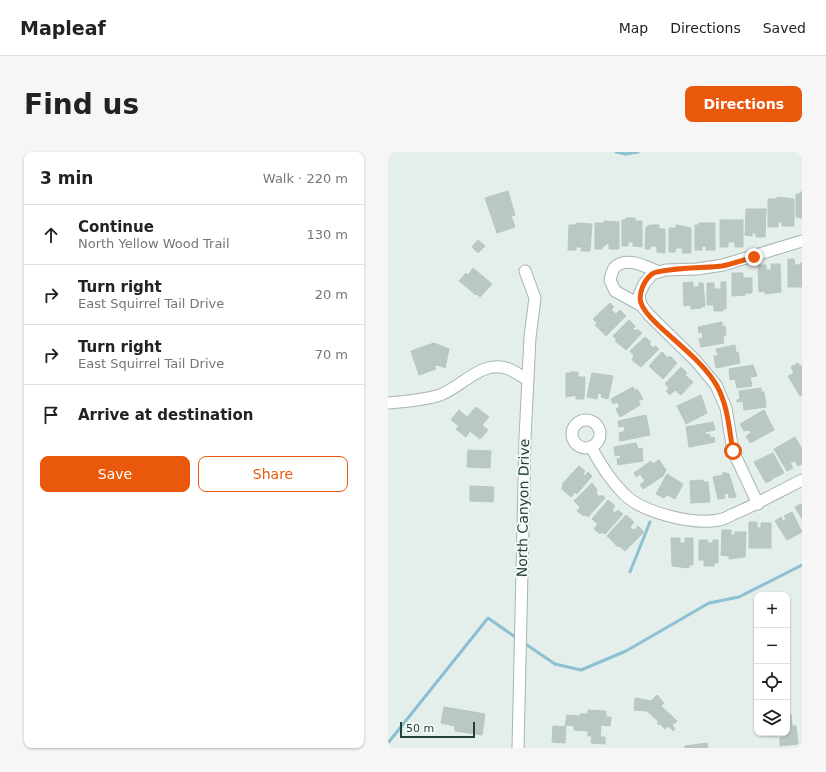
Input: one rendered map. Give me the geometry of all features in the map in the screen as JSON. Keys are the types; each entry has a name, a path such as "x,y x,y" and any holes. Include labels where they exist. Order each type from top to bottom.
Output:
{"street":[{"path":"642,306 640,295 644,284 652,274 723,265 802,241"},
{"path":"659,272 633,262 623,263 614,269 610,280 615,291 642,306 649,315 696,361 716,385 726,408 733,451 758,504"},
{"name":"North Canyon Drive","path":"518,748 525,438 530,337 535,298 525,271"},
{"path":"388,403 439,395 461,384 479,371 495,366 509,369 528,380"},
{"path":"591,447 602,467 625,495 667,516 691,521 720,520 758,504 802,480"}],"building":[{"path":"508,191 515,215 511,216 515,227 497,233 485,198"},
{"path":"800,192 802,192 802,218 796,217 796,194 800,194"},
{"path":"777,197 794,199 794,226 782,226 782,222 780,222 778,223 778,227 768,227 768,199 777,199"},
{"path":"746,209 766,209 765,237 756,237 756,233 752,233 752,236 745,235"},
{"path":"626,218 635,218 635,221 642,221 642,247 633,246 633,242 628,242 628,246 622,246 622,220 626,220"},
{"path":"720,220 743,220 743,247 735,247 735,242 728,242 728,247 720,247"},
{"path":"604,221 619,222 619,249 609,249 609,244 607,243 602,249 595,249 595,223 604,223"},
{"path":"576,223 592,224 590,251 581,251 582,247 576,247 576,250 568,250 569,225 576,225"},
{"path":"699,223 715,223 715,250 706,250 706,246 702,246 702,250 695,250 695,225 699,225"},
{"path":"650,225 659,225 659,229 665,229 665,253 657,252 657,246 651,246 650,249 645,249 646,227"},
{"path":"676,225 691,228 691,253 682,253 683,248 676,248 675,252 669,252 669,228 676,228"},
{"path":"478,240 485,246 478,253 472,247"},
{"path":"788,259 794,259 795,265 799,265 802,262 802,287 788,287"},
{"path":"771,264 780,264 781,292 765,294 765,291 759,292 758,265 766,265 766,270 771,270"},
{"path":"473,268 492,284 480,297 459,281 466,273 468,275"},
{"path":"732,273 743,273 743,278 752,278 752,293 732,296"},
{"path":"693,282 693,287 699,287 699,283 703,283 705,306 701,308 691,309 691,305 684,306 683,283"},
{"path":"721,282 726,282 726,309 723,309 723,311 714,311 714,305 707,305 707,283 714,283 714,289 721,289"},
{"path":"610,303 614,307 611,310 616,314 620,310 626,316 606,336 595,325 597,323 593,319"},
{"path":"629,320 635,326 633,329 635,331 637,329 642,333 626,350 615,341 617,340 613,336"},
{"path":"722,322 722,327 725,326 726,335 723,336 724,343 701,347 699,339 703,338 702,332 699,333 698,327"},
{"path":"645,337 651,342 649,344 653,348 655,346 659,349 641,367 632,360 634,356 630,351"},
{"path":"434,343 449,349 445,368 438,365 434,366 436,369 419,375 411,351"},
{"path":"735,345 740,363 716,368 714,356 718,356 716,349"},
{"path":"662,352 668,358 670,356 677,363 663,379 649,366"},
{"path":"798,363 800,366 802,365 802,395 800,396 788,376 794,373 791,367"},
{"path":"753,365 757,376 750,377 752,386 737,388 735,379 730,380 729,369"},
{"path":"681,367 687,373 685,375 693,382 681,395 675,390 670,395 666,391 669,388 665,384"},
{"path":"578,372 578,377 585,377 584,399 576,399 576,395 566,397 566,373"},
{"path":"592,373 613,376 608,399 601,397 602,394 598,393 597,399 587,397"},
{"path":"633,387 635,391 637,389 643,399 638,401 640,405 620,417 616,409 620,407 617,402 613,404 611,399"},
{"path":"761,388 761,392 764,392 766,407 744,410 743,401 737,402 737,400 740,399 739,391"},
{"path":"701,395 707,413 686,424 677,406"},
{"path":"476,407 489,417 482,425 488,430 480,439 470,431 466,437 456,429 459,426 451,420 459,410 467,417"},
{"path":"764,410 774,430 750,443 746,436 751,433 750,430 744,431 740,424"},
{"path":"646,415 650,435 620,441 619,433 625,431 624,426 619,427 618,421"},
{"path":"713,422 715,430 705,432 706,435 709,434 711,438 714,437 715,442 689,447 686,427"},
{"path":"795,437 802,449 802,464 798,466 795,461 790,463 793,468 787,471 774,449"},
{"path":"636,443 638,449 642,448 643,461 618,465 617,459 621,458 620,455 615,456 614,447"},
{"path":"468,450 491,451 490,468 467,467"},
{"path":"773,453 784,473 774,478 772,475 771,476 773,479 766,483 754,462"},
{"path":"659,460 666,470 663,476 643,489 640,485 645,481 640,474 636,477 634,473 651,461 653,464"},
{"path":"579,466 585,471 583,474 585,476 588,472 592,476 577,494 575,492 571,497 562,489 563,483"},
{"path":"723,472 729,474 736,497 729,498 728,493 724,494 725,498 718,499 713,477 723,475"},
{"path":"667,474 683,484 675,499 667,495 664,498 656,494"},
{"path":"703,480 703,482 708,482 710,502 691,503 690,481"},
{"path":"592,483 597,490 596,493 599,497 602,495 605,498 588,517 577,511 580,507 574,501"},
{"path":"470,486 494,487 493,502 470,501"},
{"path":"608,500 615,506 612,510 615,513 618,510 623,514 605,534 601,532 600,534 594,529 598,524 592,519"},
{"path":"801,504 802,506 802,519 795,507"},
{"path":"792,512 802,532 787,540 775,521 781,517 783,521 786,519 784,516"},
{"path":"626,515 634,522 630,527 631,529 635,530 638,526 644,532 625,551 619,546 618,547 607,536"},
{"path":"749,522 757,522 757,527 759,528 761,528 761,523 771,523 771,548 749,548"},
{"path":"722,530 731,530 731,535 735,535 735,532 746,532 745,557 729,559 729,556 721,555"},
{"path":"671,538 680,538 680,543 685,543 685,538 693,538 693,565 689,565 689,568 672,566"},
{"path":"699,540 708,540 707,543 713,543 713,540 718,540 718,563 714,563 714,566 704,566 704,560 699,560"},
{"path":"657,695 664,703 661,706 677,721 672,725 675,729 673,731 669,726 665,729 660,724 659,725 657,723 659,722 647,711 634,710 635,698 651,701"},
{"path":"444,707 485,714 482,735 455,731 455,726 441,723"},
{"path":"588,710 606,711 606,717 611,717 610,726 601,725 600,737 605,737 605,744 591,743 592,736 588,736 588,731 574,730 574,726 566,725 565,743 552,742 553,726 565,727 567,715 580,716 580,714 588,714"},
{"path":"790,714 792,726 796,726 798,744 780,746 780,738 784,736 790,736"},
{"path":"707,743 708,748 685,748 685,746"}],"waterway":[{"path":"616,152 626,154 638,152"},
{"path":"630,572 650,522"},
{"path":"524,643 555,664 581,670 626,651 709,603 739,597 802,565"},
{"path":"388,743 488,618 518,639"}],"route":[{"path":"733,451 726,408 723,398 716,385 696,361 649,315 641,305 640,295 644,284 652,274 666,270 697,269 723,265 754,257"}]}
